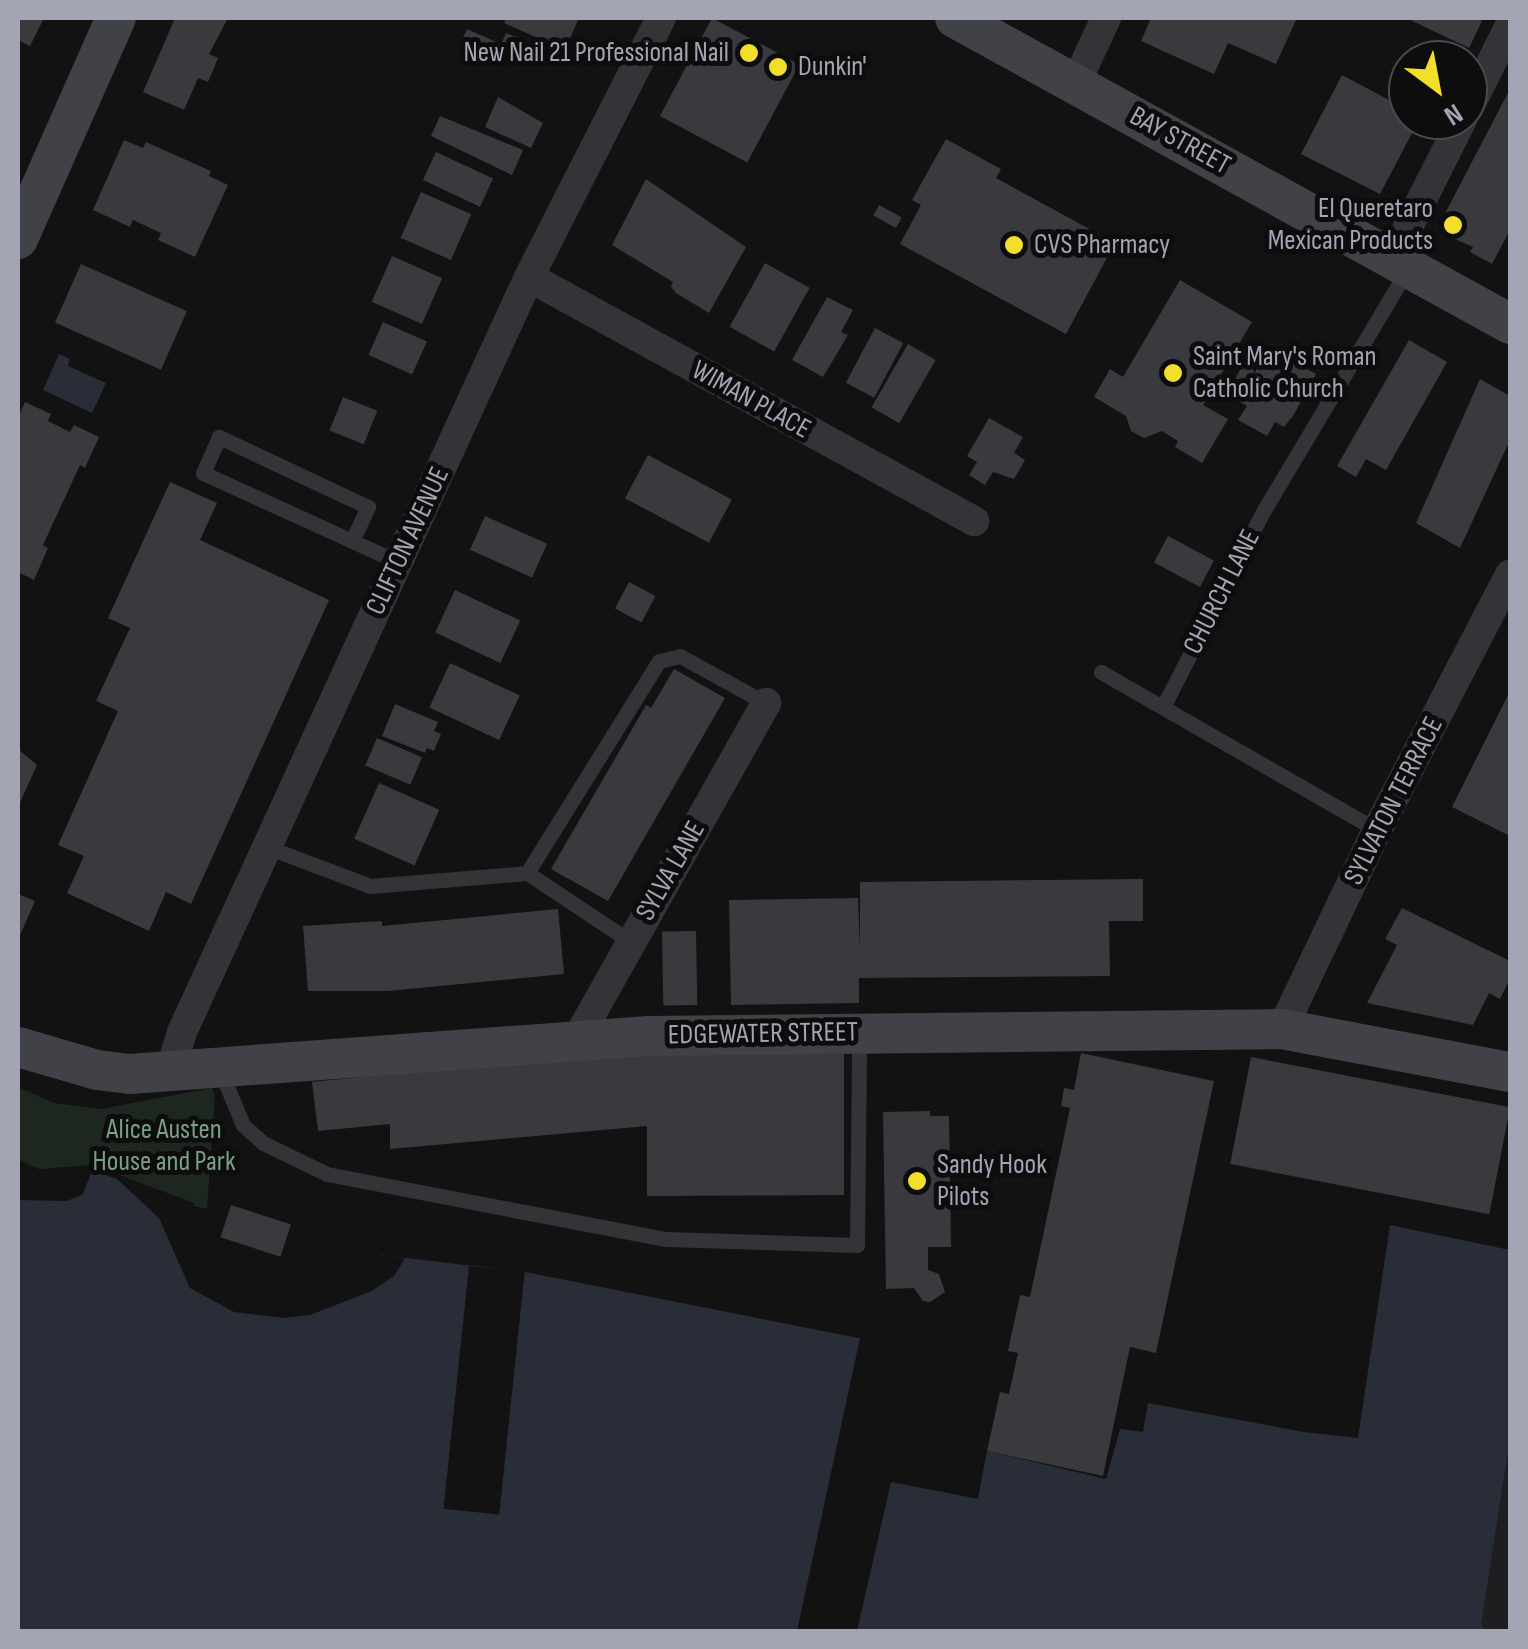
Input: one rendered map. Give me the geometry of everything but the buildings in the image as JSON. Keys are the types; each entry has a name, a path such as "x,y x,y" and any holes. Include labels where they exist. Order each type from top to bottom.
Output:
{"street":[{"path":"18,239 116,18"},
{"name":"CLIFTON AVENUE","path":"170,1071 182,1032 530,277 661,18"},
{"name":"BAY STREET","path":"955,18 1510,324"},
{"path":"1076,84 1106,18"},
{"path":"1488,69 1510,26"},
{"path":"1400,263 1453,140"},
{"name":"WIMAN PLACE","path":"530,277 974,521"},
{"name":"SYLVATON TERRACE","path":"1282,1029 1377,830 1510,574"},
{"name":"SYLVA LANE","path":"577,1039 766,703"},
{"name":"EDGEWATER STREET","path":"18,1047 97,1070 170,1071 577,1039 1282,1029 1510,1072"}],"lane":[{"name":"CHURCH LANE","path":"1164,705 1264,510 1400,263"},
{"path":"352,542 368,507 219,437 203,473 352,542 398,562"},
{"path":"527,872 660,661 680,656 766,703"},
{"path":"1100,672 1164,705 1377,830"},
{"path":"267,847 370,886 527,872 630,942"},
{"path":"219,1067 243,1125 262,1144 327,1174 666,1239 858,1244 859,1033"}],"shaded area":[{"path":"59,354 70,359 68,366 106,383 92,413 43,390"},
{"path":"18,1164 38,1174 92,1169 191,1208 197,1266 225,1279 267,1282 381,1255 525,1272 889,1344 978,1498 987,1451 1106,1479 1120,1429 1143,1432 1148,1403 1358,1438 1390,1225 1510,1250 1510,1440 1481,1625 1488,1631 18,1631"},
{"path":"1510,1440 1510,1631 1488,1631 1481,1625"}],"green space":[{"name":"Alice Austen House and Park","path":"18,1087 54,1103 101,1109 212,1088 215,1095 207,1209 38,1174 18,1164"}],"pier":[{"path":"18,1159 39,1169 93,1165 194,1203 202,1263 226,1274 267,1277 329,1267 369,1254 405,1258 394,1276 372,1291 310,1315 284,1318 234,1312 190,1288 159,1218 117,1179 92,1170 83,1194 67,1201 18,1200"},
{"path":"469,1266 525,1272 499,1515 443,1509"},
{"path":"860,1338 889,1344 979,1499 891,1482 857,1631 797,1631"}],"place":[{"name":"New Nail 21 Professional Nail","path":"749,53"},
{"name":"Dunkin'","path":"778,67"},
{"name":"El Queretaro Mexican Products","path":"1453,225"},
{"name":"CVS Pharmacy","path":"1014,245"},
{"name":"Saint Mary's Roman Catholic Church","path":"1173,373"},
{"name":"Sandy Hook Pilots","path":"917,1181"}]}
